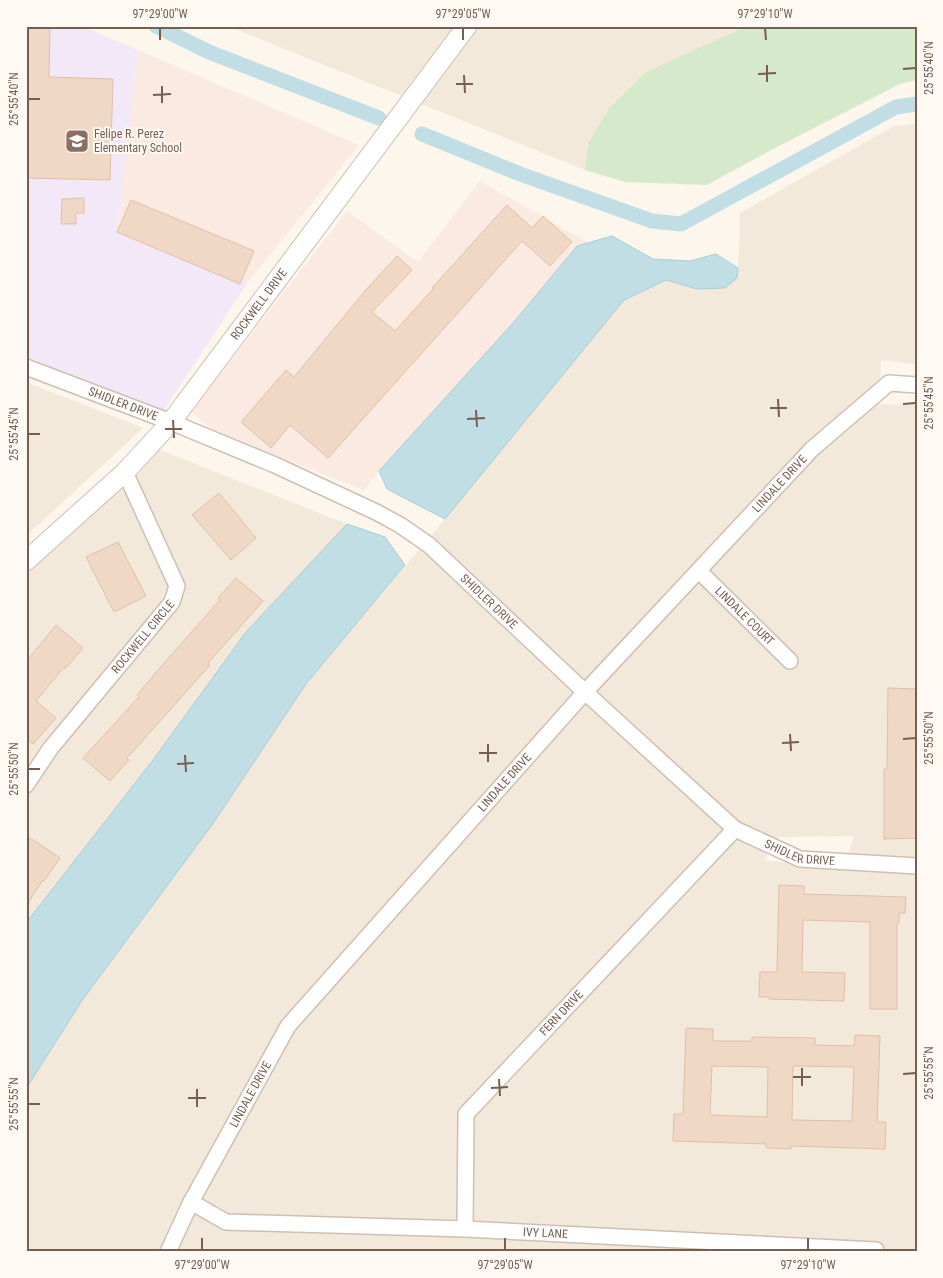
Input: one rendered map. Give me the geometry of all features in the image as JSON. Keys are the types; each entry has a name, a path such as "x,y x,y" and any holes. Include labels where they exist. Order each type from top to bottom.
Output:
{"street":[{"name":"ROCKWELL DRIVE","path":"26,561 125,472 171,422 467,26"},
{"name":"SHIDLER DRIVE","path":"26,368 171,422 275,465 400,525 429,545 585,692 735,829 800,860 917,866"},
{"name":"LINDALE DRIVE","path":"168,1252 190,1202 288,1026 585,692 812,450 889,383 917,385"},
{"name":"ROCKWELL CIRCLE","path":"26,784 50,749 172,602 177,586 125,472"},
{"name":"LINDALE COURT","path":"699,571 790,661"},
{"name":"FERN DRIVE","path":"465,1229 466,1114 735,829"},
{"name":"IVY LANE","path":"190,1202 226,1222 465,1229 876,1250"}],"shaded area":[{"name":"Felipe R. Perez Elementary School","path":"26,26 82,26 138,50 117,233 248,282 164,410 26,357"},
{"path":"228,26 747,26 646,72 610,107 588,143 585,170"},
{"path":"138,50 359,145 248,282 117,233"},
{"path":"917,124 917,364 881,360 879,404 917,405 917,1252 26,1252 26,1089 83,999 212,825 306,684 445,519 624,300 666,280 697,289 737,278 740,213 894,126","holes":["854,836 844,869 764,860 779,837"]},
{"path":"480,181 589,243 379,471 364,490 212,431 191,411 347,211 418,262"},
{"path":"26,382 143,428 26,536"},
{"path":"158,449 347,524 246,632 153,760 26,923 26,573"}],"green space":[{"path":"747,26 917,26 917,80 900,84 707,185 625,182 585,170 588,143 610,107 646,72"}],"water":[{"path":"612,236 653,259 690,261 716,254 738,268 737,278 725,288 697,289 666,280 624,300 445,519 387,489 379,471 513,323 577,246"},
{"path":"347,524 385,537 405,565 306,684 212,825 83,999 26,1089 26,923 153,760 246,632"}],"building":[{"path":"26,26 50,26 49,77 113,79 110,180 26,178"},
{"path":"84,198 84,213 76,213 76,224 61,224 62,199"},
{"path":"131,200 254,251 240,284 117,232"},
{"path":"507,205 532,228 543,216 572,242 550,266 522,241 328,458 290,425 271,448 241,422 286,370 294,377 365,291 397,256 412,270 372,312 395,331"},
{"path":"219,493 256,538 231,560 192,515"},
{"path":"118,542 146,596 114,612 86,557"},
{"path":"236,578 263,601 208,663 210,665 127,758 129,760 110,781 83,758 139,697 137,695 220,600 218,598"},
{"path":"56,625 83,648 65,669 64,667 36,701 56,718 33,744 26,738 26,662"},
{"path":"888,688 917,689 917,838 884,839 884,769 887,769"},
{"path":"30,838 60,858 26,906 26,844"},
{"path":"779,885 804,886 804,894 906,897 905,913 899,913 899,923 897,923 897,1009 870,1009 870,922 803,920 802,972 845,973 844,1001 769,999 769,997 759,997 760,972 777,972"},
{"path":"686,1028 713,1029 713,1041 752,1041 752,1037 815,1038 815,1045 854,1046 855,1035 880,1036 877,1122 886,1122 885,1149 791,1146 791,1149 766,1148 766,1144 673,1141 674,1114 683,1114","holes":["712,1066 768,1067 767,1117 710,1115","793,1066 854,1067 852,1121 792,1120"]}],"waterway":[{"path":"156,26 209,52 379,118"},
{"path":"422,134 520,174 652,221 681,224 896,107 917,104"}],"place":[{"name":"Felipe R. Perez Elementary School","path":"77,141"}]}
